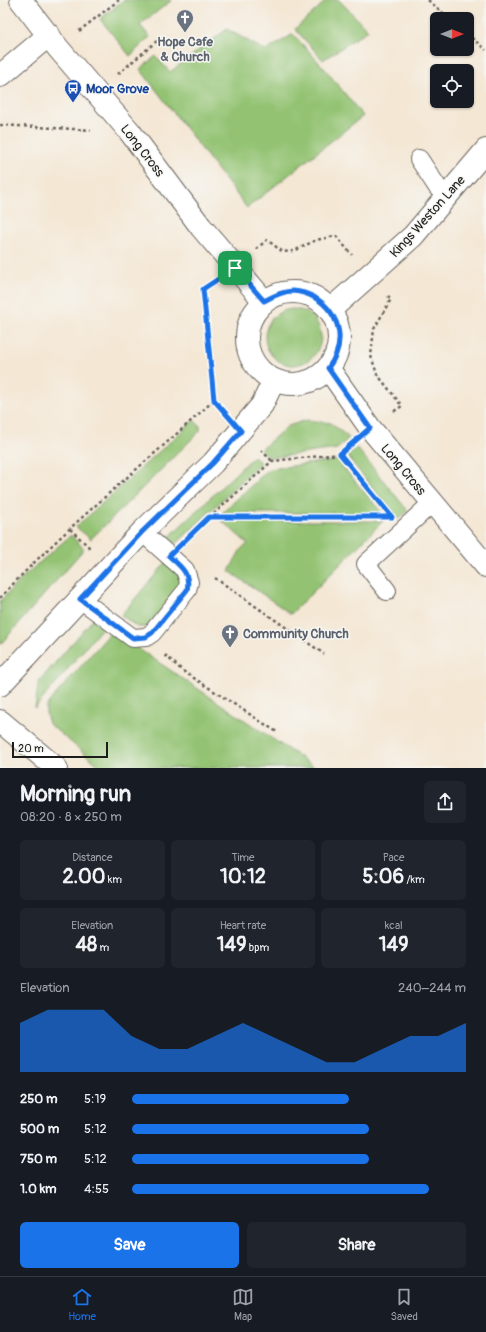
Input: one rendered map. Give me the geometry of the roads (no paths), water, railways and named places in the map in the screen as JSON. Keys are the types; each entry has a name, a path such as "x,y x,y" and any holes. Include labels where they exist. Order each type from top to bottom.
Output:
{"street":[{"name":"Long Cross","path":"22,0 130,132 201,227 264,301"},
{"path":"0,76 54,41"},
{"name":"Kings Weston Lane","path":"330,310 413,236 486,150"},
{"path":"292,291 307,293 320,300 330,310 337,324 339,339 336,354 328,368 317,377 303,383 288,384 274,380 262,373 248,350 246,336 249,323 255,311 264,301 284,292 292,291"},
{"name":"Long Cross","path":"328,368 370,428 486,566"},
{"path":"0,685 142,532 213,463 262,405 274,380"},
{"path":"0,721 56,768"}],"lane":[{"path":"419,159 438,188 446,196"},
{"path":"387,591 366,564 432,503"},
{"path":"80,599 133,638 146,637 152,633 187,590 189,582 185,570 142,532"}],"place":[{"name":"Hope Cafe & Church","path":"185,33"},
{"name":"Moor Grove","path":"73,103"},
{"name":"Community Church","path":"230,648"}]}
